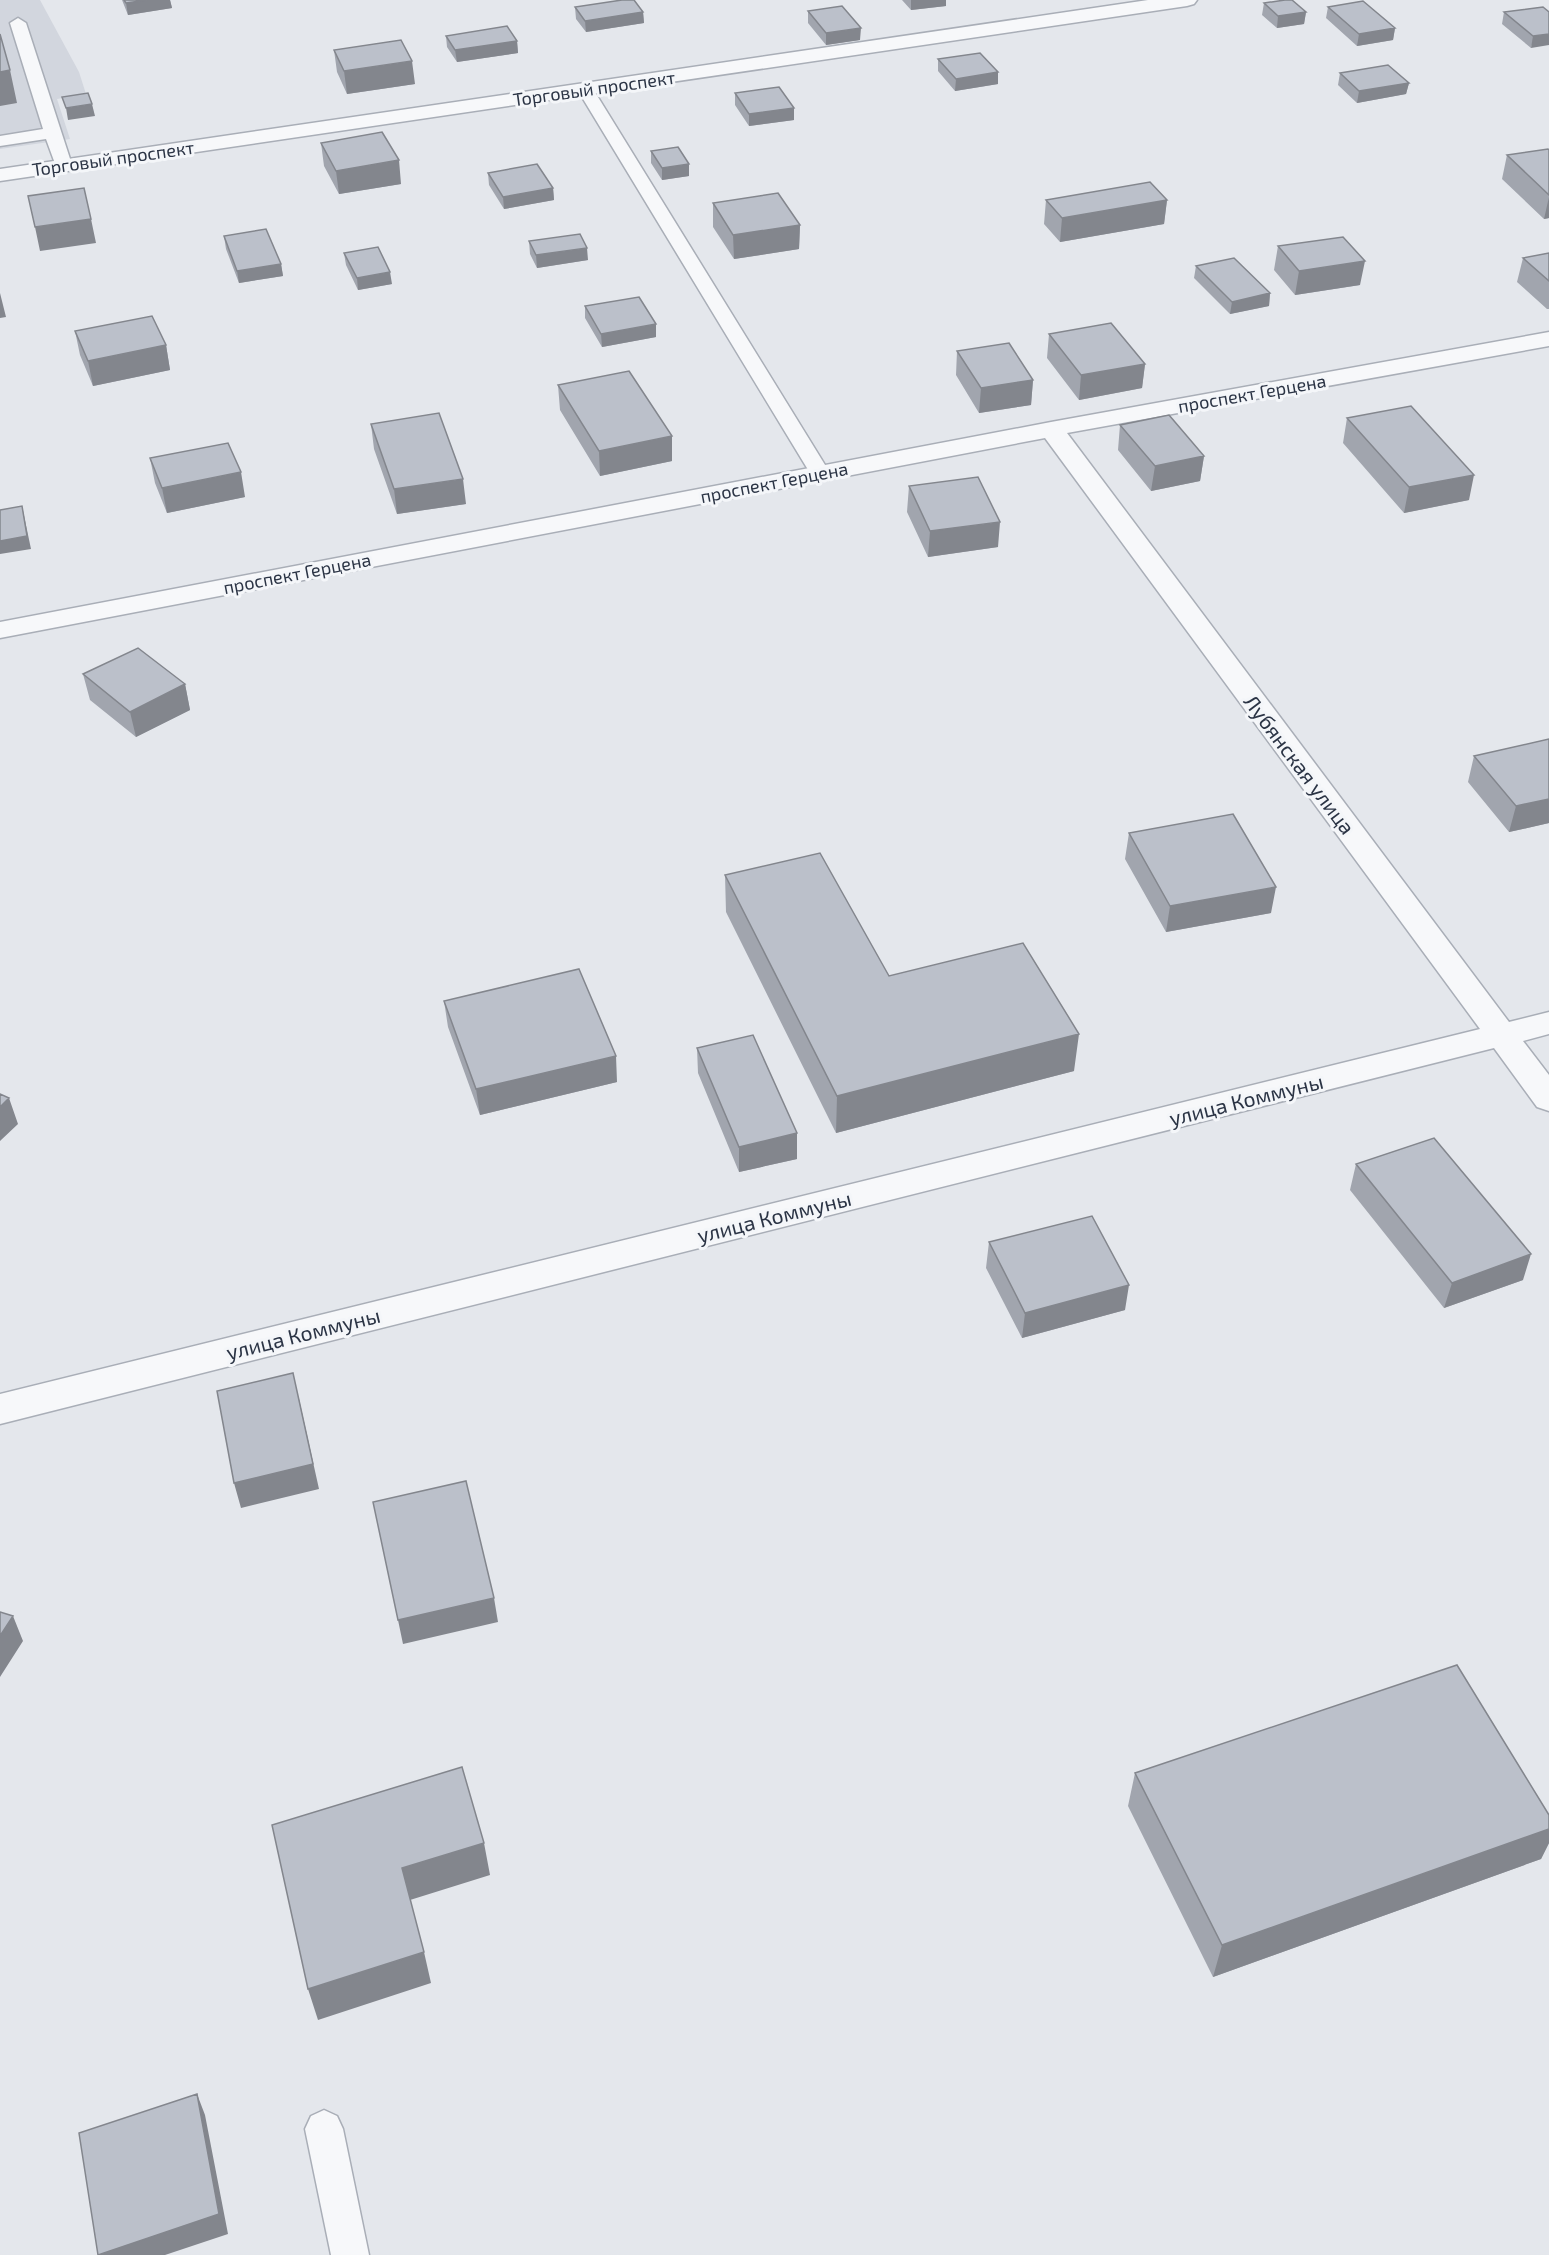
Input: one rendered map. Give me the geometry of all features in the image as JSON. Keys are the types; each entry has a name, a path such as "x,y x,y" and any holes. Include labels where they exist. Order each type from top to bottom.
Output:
{"street":[{"name":"Торговый проспект","path":"0,175 1187,0"},
{"name":"проспект Герцена","path":"0,630 1051,429 1549,339"},
{"name":"Лубянская улица","path":"1051,429 1549,1099"},
{"name":"улица Коммуны","path":"0,1409 1549,1023"}],"lane":[{"path":"18,23 63,165"},
{"path":"585,89 820,473"},
{"path":"0,141 52,133"},
{"path":"324,2129 350,2255"}],"shaded area":[{"path":"0,0 40,0 79,72 86,94 57,99 70,139 0,149"}],"building":[{"path":"124,0 147,0 126,3"},
{"path":"634,0 643,12 585,21 575,7"},
{"path":"1292,0 1306,12 1278,16 1264,3"},
{"path":"1363,1 1395,28 1359,34 1328,7"},
{"path":"842,6 861,28 826,33 808,11"},
{"path":"1543,7 1549,12 1549,34 1533,36 1504,12"},
{"path":"507,26 517,41 455,50 446,36"},
{"path":"0,34 10,70 0,72"},
{"path":"401,40 412,61 344,71 334,50"},
{"path":"980,53 998,72 956,79 938,59"},
{"path":"1388,65 1409,83 1359,91 1340,73"},
{"path":"779,87 794,108 749,114 735,93"},
{"path":"88,93 92,104 66,108 62,97"},
{"path":"382,132 399,160 336,171 321,143"},
{"path":"678,147 689,164 662,168 651,151"},
{"path":"1549,150 1549,195 1507,155"},
{"path":"537,164 553,188 503,197 488,173"},
{"path":"1150,182 1167,200 1062,218 1046,200"},
{"path":"84,188 91,219 35,227 28,196"},
{"path":"778,193 800,225 733,235 713,203"},
{"path":"266,229 281,264 237,271 224,236"},
{"path":"580,234 587,248 536,255 529,241"},
{"path":"1343,237 1365,261 1299,271 1278,246"},
{"path":"378,247 390,272 357,278 344,253"},
{"path":"1549,253 1549,281 1523,258"},
{"path":"1234,258 1270,293 1232,302 1196,266"},
{"path":"639,297 656,324 601,334 585,306"},
{"path":"152,316 166,345 88,361 75,331"},
{"path":"1111,323 1145,364 1081,375 1049,334"},
{"path":"1009,343 1033,380 981,388 957,351"},
{"path":"629,371 672,436 599,451 558,385"},
{"path":"1411,406 1474,475 1409,487 1347,418"},
{"path":"439,413 463,479 394,489 371,424"},
{"path":"1169,415 1204,456 1155,466 1120,425"},
{"path":"228,443 241,472 162,488 150,458"},
{"path":"978,477 1000,522 930,531 909,486"},
{"path":"22,506 27,536 0,541 0,510"},
{"path":"138,648 185,684 130,712 83,674"},
{"path":"1549,739 1549,799 1516,806 1474,756"},
{"path":"1233,814 1276,887 1170,906 1129,833"},
{"path":"820,853 889,976 1023,943 1079,1034 837,1096 725,875"},
{"path":"579,969 616,1056 476,1089 444,1001"},
{"path":"753,1035 797,1133 739,1147 697,1048"},
{"path":"0,1094 9,1098 0,1107"},
{"path":"1434,1138 1531,1254 1452,1283 1356,1164"},
{"path":"1092,1216 1129,1285 1025,1313 989,1242"},
{"path":"293,1373 313,1464 234,1483 217,1391"},
{"path":"466,1481 494,1598 398,1620 373,1502"},
{"path":"0,1612 13,1616 0,1636"},
{"path":"1457,1665 1549,1815 1549,1829 1222,1945 1135,1773"},
{"path":"462,1767 484,1843 402,1868 424,1952 308,1989 272,1825"},
{"path":"197,2094 219,2214 98,2255 79,2133"}]}
